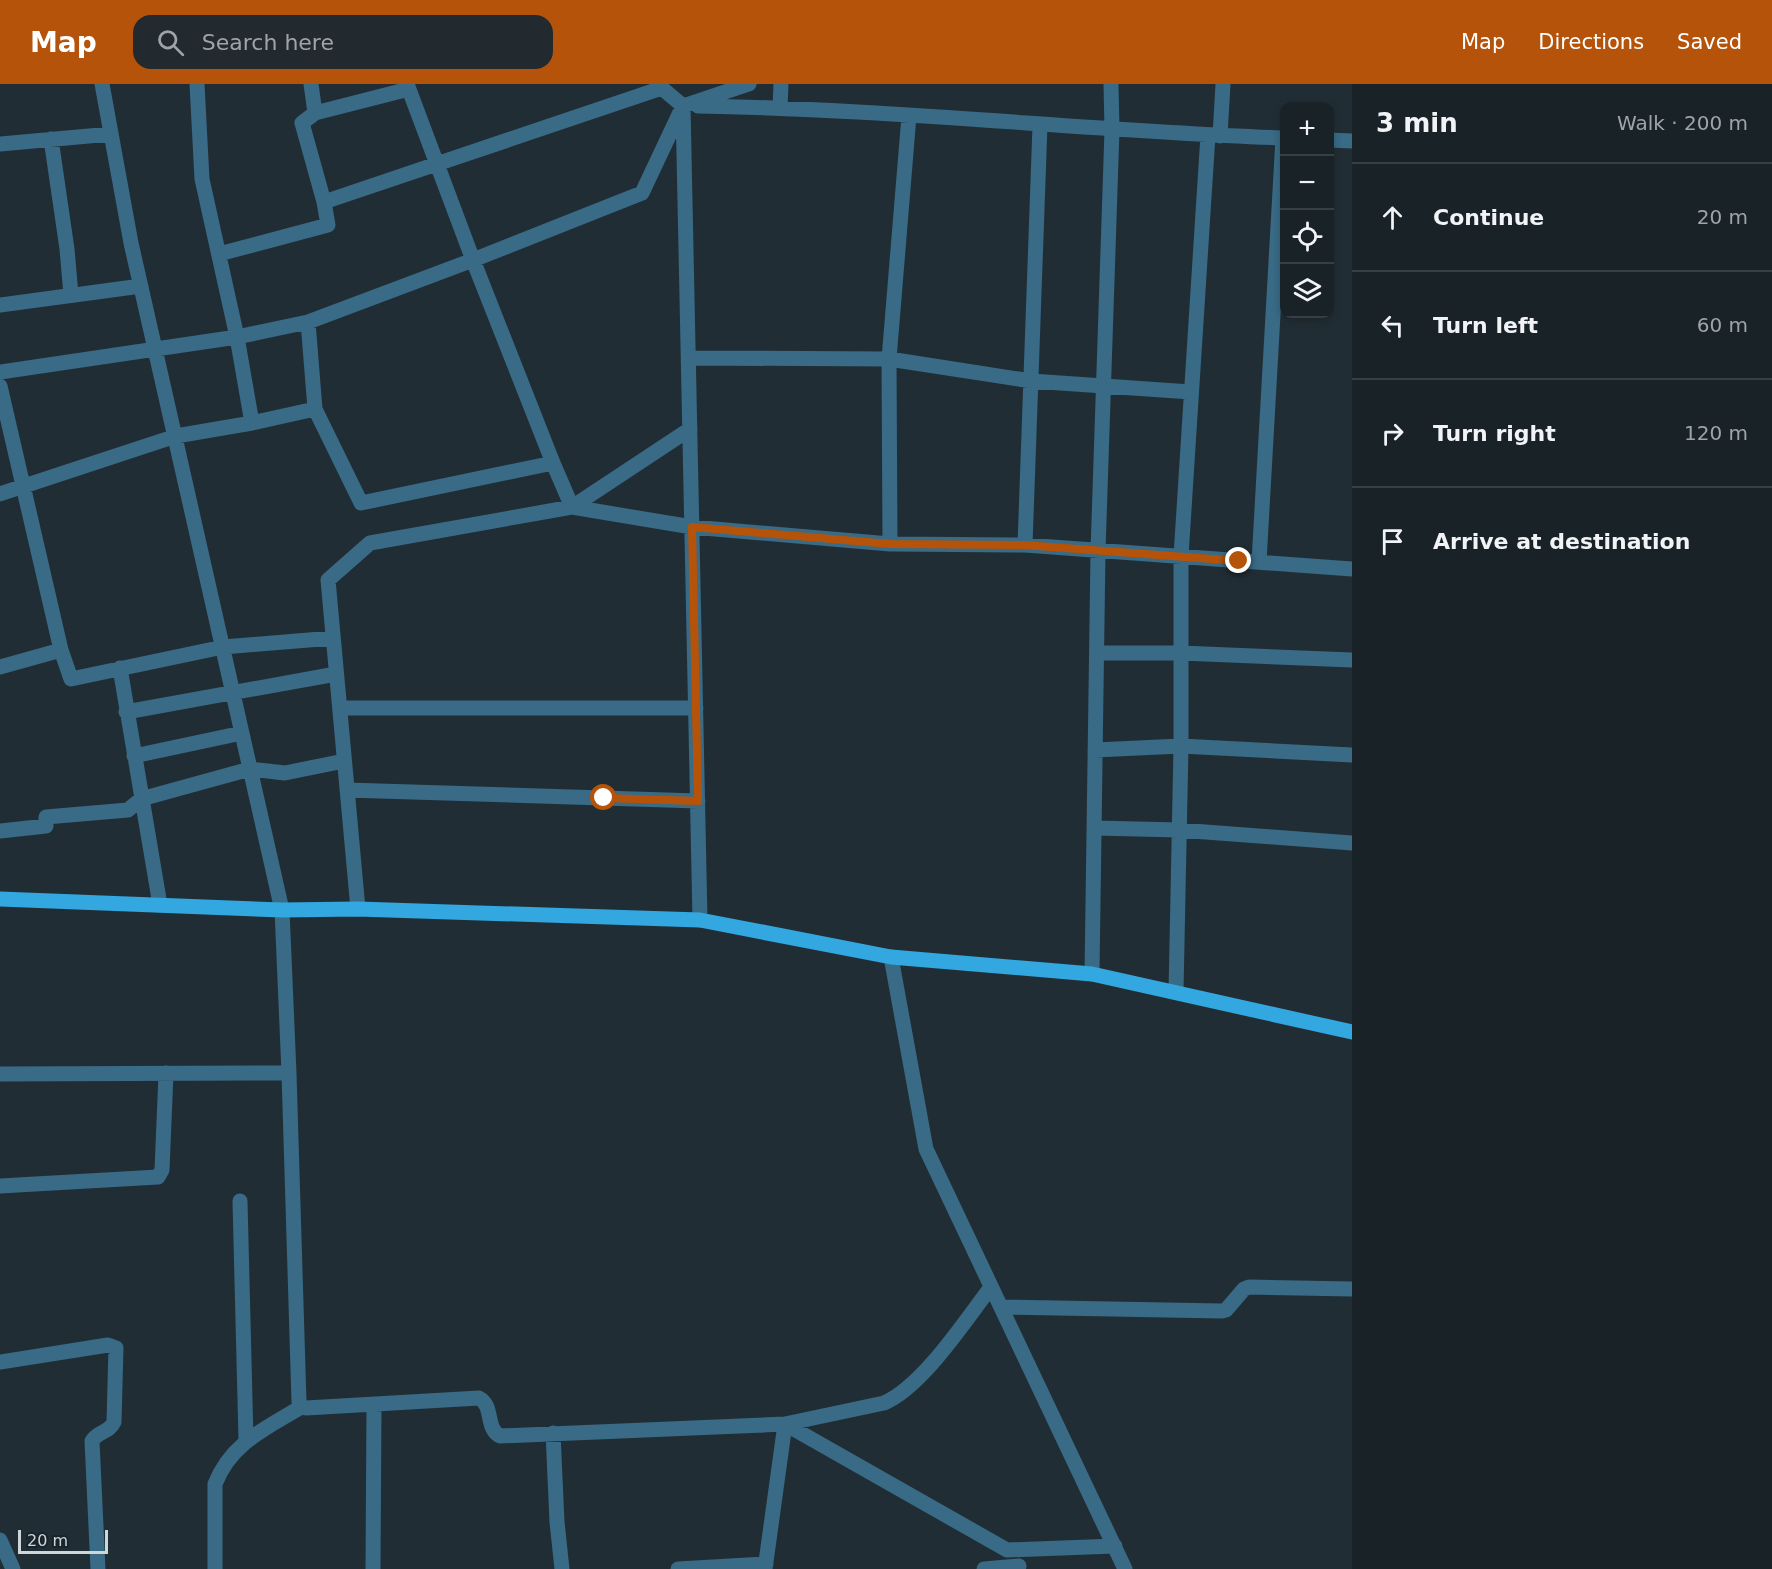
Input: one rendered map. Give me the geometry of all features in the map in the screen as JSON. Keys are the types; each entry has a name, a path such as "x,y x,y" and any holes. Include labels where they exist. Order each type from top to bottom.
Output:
{"main road":[{"path":"0,899 282,910 358,909 700,920 891,957 1092,974 1352,1032"}],"street":[{"path":"102,84 141,286 282,910 299,1402 301,1407"},
{"path":"197,84 202,179 237,337 252,423"},
{"path":"311,84 315,113"},
{"path":"0,372 237,337 308,322 473,260 642,193 683,106 749,84"},
{"path":"780,107 781,84"},
{"path":"1092,974 1098,551 1112,129 1111,84"},
{"path":"1176,992 1181,746 1181,556 1191,392 1214,136 1223,84"},
{"path":"324,202 659,86 683,106 780,107 1214,136 1280,138"},
{"path":"219,254 328,225 324,202 302,123 315,113 408,87 473,260 572,507"},
{"path":"683,106 700,920"},
{"path":"890,544 889,359 909,116"},
{"path":"1024,545 1040,125"},
{"path":"0,144 111,134"},
{"path":"51,139 67,249 71,295"},
{"path":"1334,140 1352,141"},
{"path":"1259,562 1283,156"},
{"path":"0,305 141,286"},
{"path":"308,322 315,409 361,503 553,464"},
{"path":"689,358 889,359 1031,381 1191,392"},
{"path":"0,386 61,650 70,679 223,647 333,638"},
{"path":"0,495 176,436 315,409"},
{"path":"572,507 690,429"},
{"path":"358,909 328,580 370,543 572,507 692,527 890,544 1024,545 1352,569"},
{"path":"0,668 61,650"},
{"path":"1097,653 1181,653 1352,660"},
{"path":"120,668 160,905"},
{"path":"126,712 336,674"},
{"path":"340,708 696,708"},
{"path":"134,756 242,733"},
{"path":"1095,750 1181,746 1352,755"},
{"path":"0,831 46,826 46,817 128,810 141,799 250,769 285,773 344,761"},
{"path":"347,790 698,801"},
{"path":"1095,828 1179,830 1352,843"},
{"path":"891,957 926,1149 1125,1569"},
{"path":"0,1186 158,1177 162,1170 166,1073"},
{"path":"0,1074 289,1073"},
{"path":"240,1202 246,1440"},
{"path":"216,1569 215,1484 227,1459 246,1440 301,1407 479,1398 486,1404 493,1430 497,1435 785,1424 884,1403 896,1398 922,1374 992,1287"},
{"path":"1001,1307 1222,1311 1226,1310 1244,1289 1249,1287 1352,1289"},
{"path":"0,1362 108,1345 116,1348 114,1422 108,1431 98,1434 92,1441 98,1569"},
{"path":"373,1569 374,1405"},
{"path":"785,1424 1012,1551 1115,1546"},
{"path":"678,1569 766,1566 785,1424"},
{"path":"553,1433 557,1522 562,1569"},
{"path":"0,1540 13,1569"},
{"path":"984,1569 1019,1568 1021,1550"}],"route":[{"path":"604,798 698,801 692,527 890,544 1024,545 1239,561"}]}
